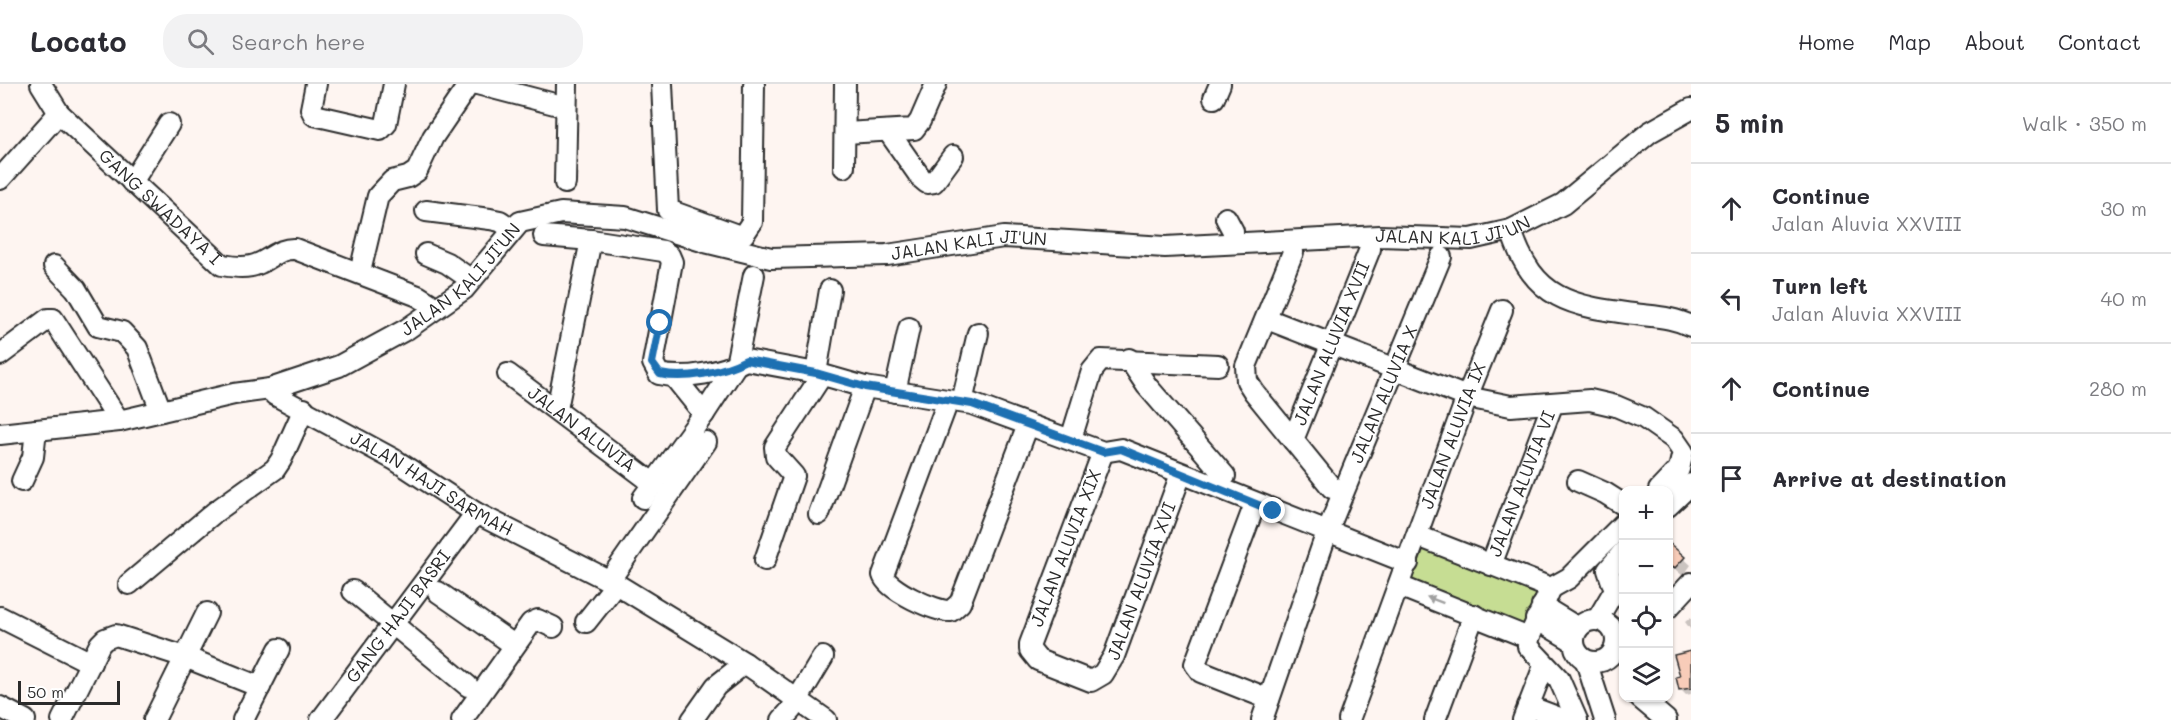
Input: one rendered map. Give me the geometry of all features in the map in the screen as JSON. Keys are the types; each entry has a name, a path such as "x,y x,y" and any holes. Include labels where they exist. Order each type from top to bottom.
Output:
{"street":[{"name":"GANG SWADAYA I","path":"41,84 58,113 222,265 240,268 259,264 285,248 295,249 418,296 437,309"},
{"path":"316,84 312,113 382,130 386,124 394,84"},
{"path":"360,272 378,196 392,181 408,177 417,171 433,137 469,84"},
{"path":"477,84 566,107"},
{"path":"565,183 567,84"},
{"path":"662,84 668,210 737,235 744,234 750,228 754,84"},
{"path":"844,167 845,84"},
{"path":"845,133 914,129 920,121 936,84"},
{"name":"JALAN KALI JI'UN","path":"270,389 339,366 407,329 464,289 470,279 520,222 561,213 626,217 705,242 771,258 887,255 1004,237 1165,247 1380,236 1471,239 1511,231 1563,204 1650,132 1691,109"},
{"path":"0,179 58,113"},
{"path":"132,182 168,124"},
{"path":"888,131 921,178 927,183 934,182 953,156"},
{"path":"426,211 490,219 512,229"},
{"path":"1226,218 1233,231 1233,243"},
{"path":"1511,231 1520,258 1527,269 1542,285 1564,300 1594,309 1678,319 1691,326"},
{"path":"544,236 591,240 663,251 672,259 652,363 660,374 675,378 736,365 746,360 819,374 865,387 955,402 1071,439 1103,452 1121,449 1408,563"},
{"path":"557,410 591,240"},
{"name":"JALAN ALUVIA XVII","path":"1293,440 1370,249"},
{"path":"1293,252 1246,366 1246,376 1254,392 1332,488"},
{"path":"426,254 447,263 470,279"},
{"name":"JALAN ALUVIA X","path":"1262,720 1328,532 1441,256"},
{"path":"54,266 76,289 98,326 122,332 137,348 161,411"},
{"path":"675,378 704,414 736,365 754,275"},
{"path":"765,560 794,476 776,456 775,447 819,374 830,290"},
{"name":"JALAN ALUVIA IX","path":"1349,720 1467,397 1502,310"},
{"path":"0,355 48,319 53,319 119,421"},
{"path":"1267,319 1467,397 1511,406 1590,400 1616,406 1644,418 1674,439 1683,452 1683,460 1679,469 1663,486"},
{"path":"895,392 909,328"},
{"path":"978,333 955,402 884,567 885,581 898,591 946,611 951,611 960,603 1028,425"},
{"path":"1129,360 1158,399 1225,476"},
{"path":"1071,439 1092,371 1097,362 1129,360 1218,365"},
{"name":"JALAN ALUVIA","path":"508,374 557,410 648,491 704,414"},
{"path":"819,514 865,387"},
{"path":"2,430 36,430 119,421 270,389"},
{"name":"JALAN HAJI SARMAH","path":"270,389 275,395 395,460 476,513 612,583 745,663 826,720"},
{"name":"JALAN ALUVIA VI","path":"1491,565 1553,404"},
{"path":"129,584 215,512 275,469 304,409"},
{"path":"22,481 33,458 36,430"},
{"path":"586,622 706,442"},
{"name":"JALAN ALUVIA XIX","path":"1091,681 1038,660 1029,650 1103,452"},
{"name":"JALAN ALUVIA XVI","path":"1091,681 1103,675 1114,656 1181,474"},
{"path":"1578,481 1605,493 1619,502"},
{"path":"1673,501 1691,484"},
{"path":"1255,504 1195,659 1196,668 1201,672 1269,699"},
{"name":"GANG HAJI BASRI","path":"321,720 476,513"},
{"path":"1577,720 1559,679 1544,666 1528,646 1528,638 1551,588 1567,579 1619,527"},
{"path":"1418,536 1551,588"},
{"path":"1619,556 1608,570 1608,576 1619,589"},
{"path":"1673,603 1691,583"},
{"path":"1399,586 1528,638"},
{"path":"353,591 468,686"},
{"path":"438,592 514,645"},
{"path":"1603,622 1619,594"},
{"path":"1539,612 1575,635"},
{"path":"154,720 207,613"},
{"path":"1435,720 1474,615"},
{"path":"0,616 91,663"},
{"path":"462,720 534,620 553,627"},
{"path":"1597,693 1599,668 1616,642 1613,629 1603,622 1590,620 1575,635 1576,653 1586,661 1605,720"},
{"path":"62,720 100,645 116,635 185,657 260,687"},
{"path":"243,720 279,649"},
{"path":"782,720 823,657"},
{"path":"1586,661 1600,662 1607,659"},
{"path":"692,720 716,686 745,663"},
{"path":"1544,666 1525,713 1565,720"},
{"path":"1645,702 1666,720"},
{"path":"0,706 25,720"}],"green space":[{"path":"1422,547 1538,591 1525,627 1409,582"}],"building":[{"path":"1673,546 1685,557 1673,568"},
{"path":"1691,651 1691,688 1679,690 1676,677 1680,676 1674,655"}],"route":[{"path":"660,323 652,363 660,374 675,378 736,365 746,360 816,373 865,387 972,404 1103,452 1121,449 1273,511"}]}
